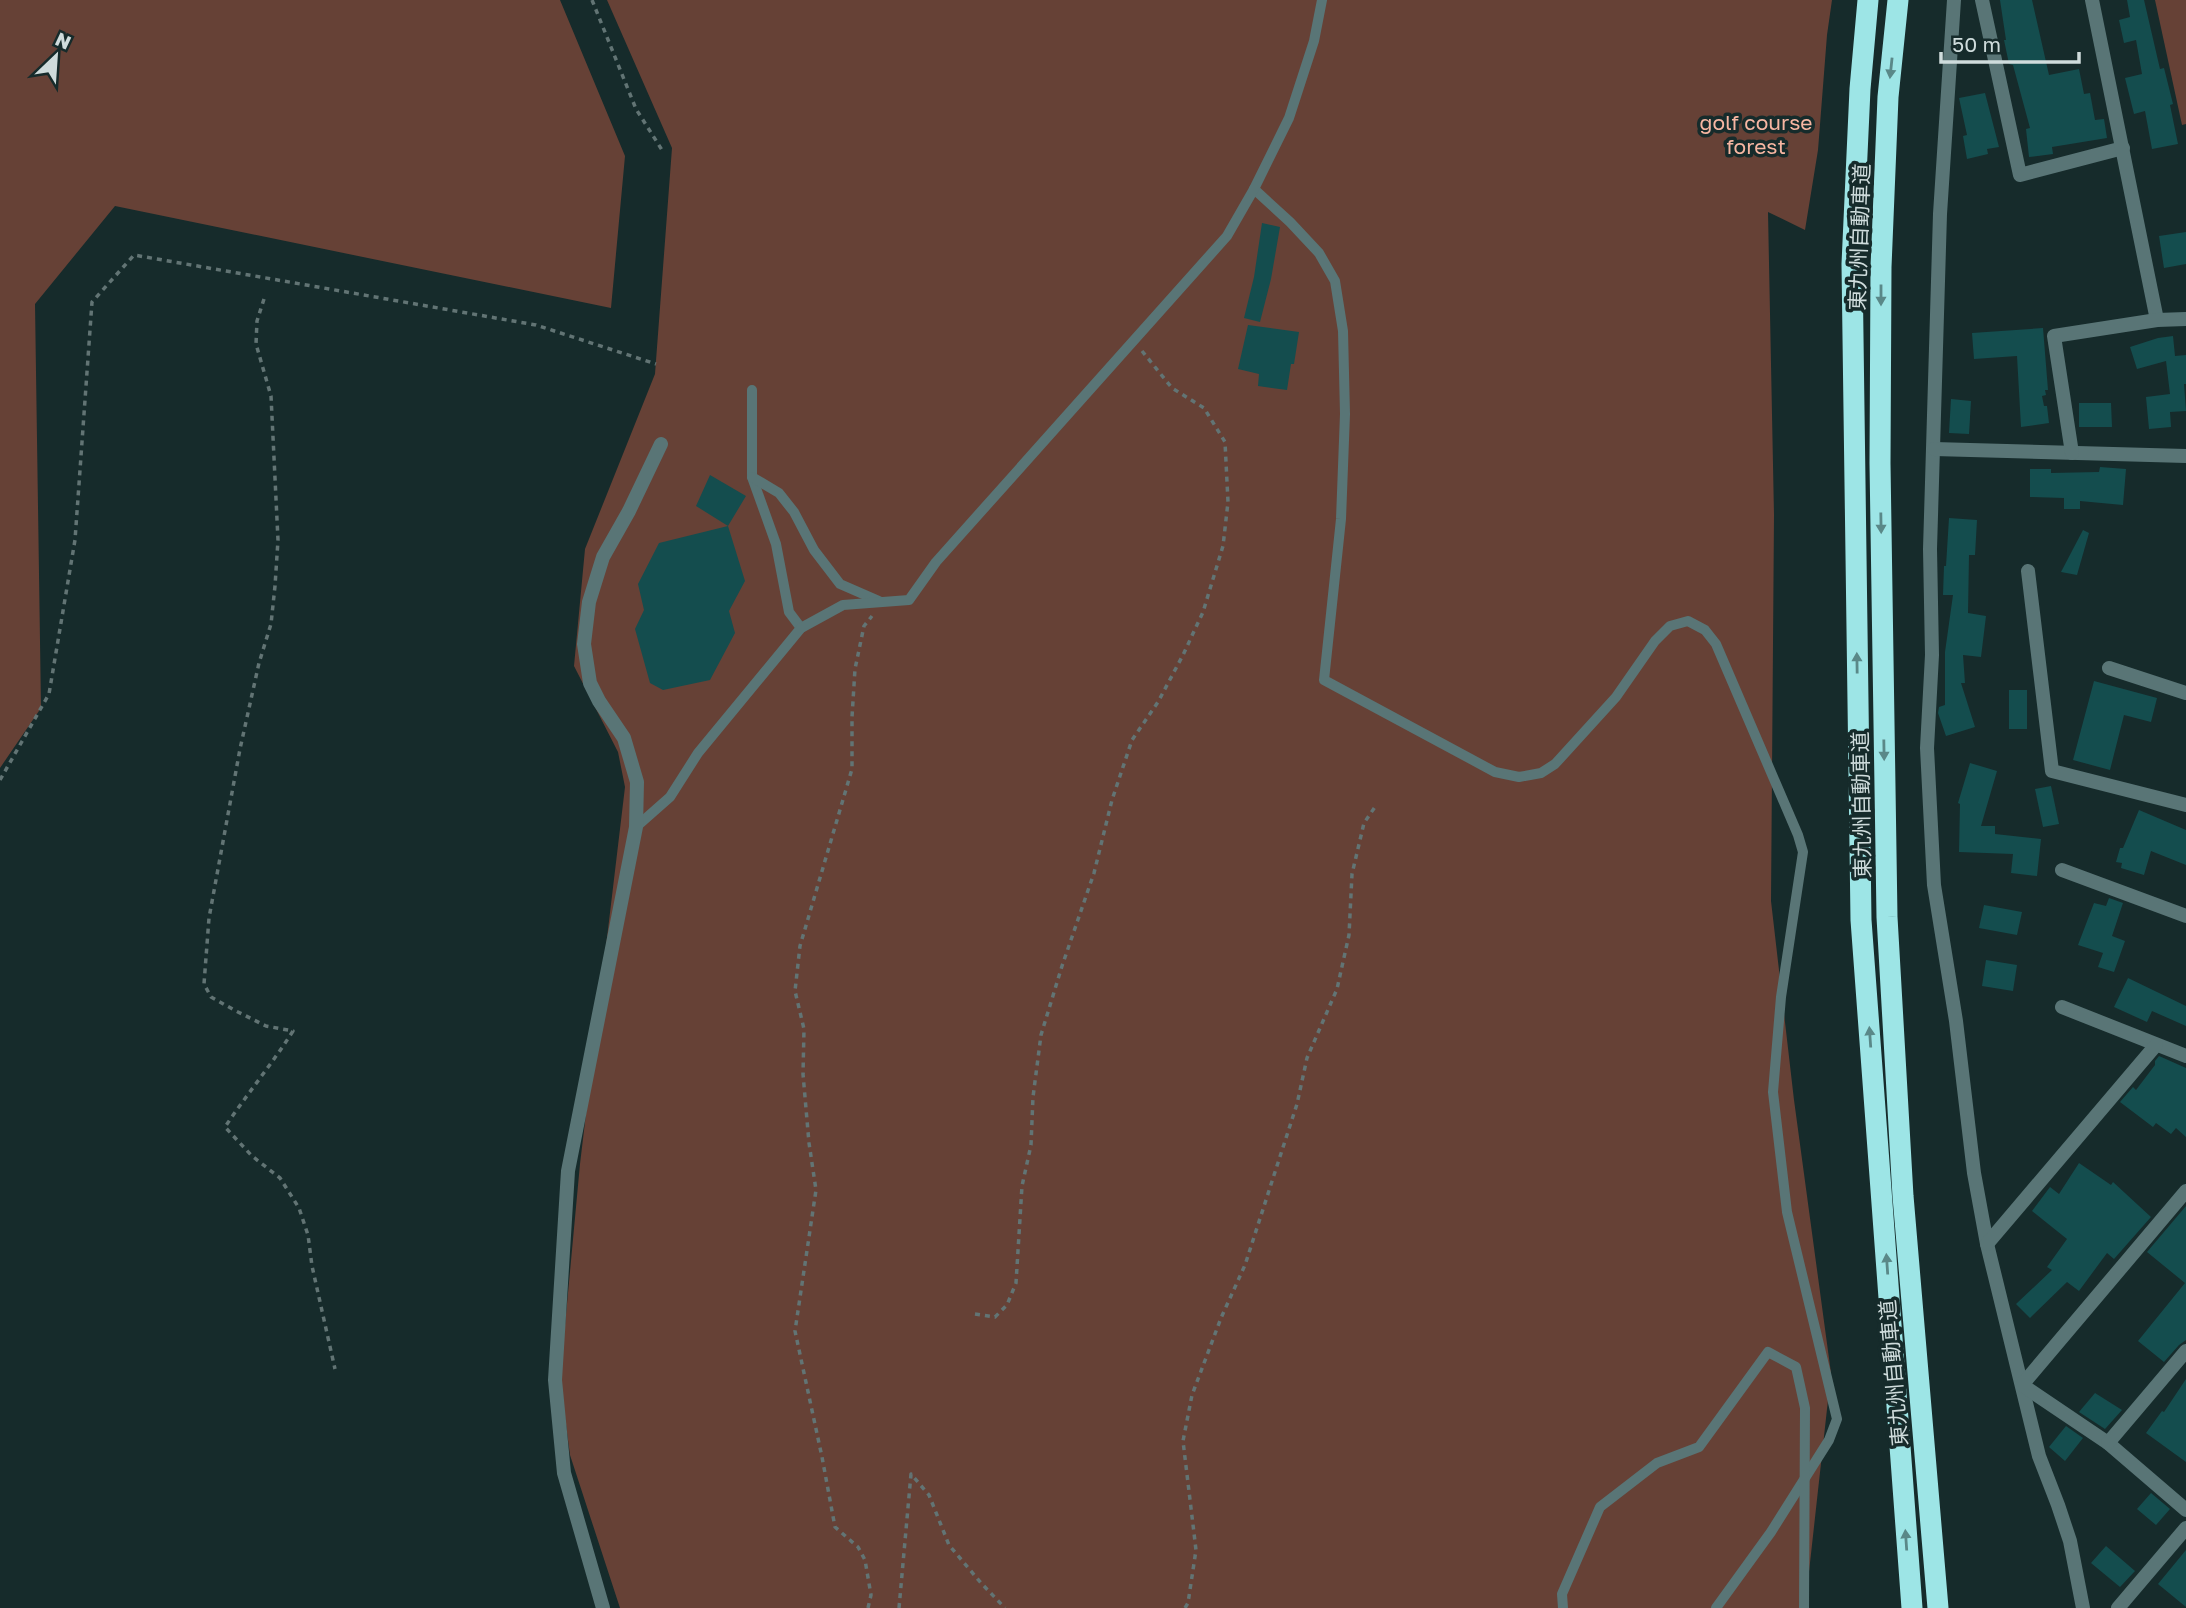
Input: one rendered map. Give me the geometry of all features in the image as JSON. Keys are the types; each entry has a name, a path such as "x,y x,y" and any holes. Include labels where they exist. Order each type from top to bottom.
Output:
{"highway":[{"name":"東九州自動車道","path":"1868,0 1860,89 1852,264 1861,920 1912,1608"},
{"name":"東九州自動車道","path":"1898,0 1888,97 1881,267 1880,463 1887,917 1903,1196 1938,1608"}],"street":[{"path":"1954,0 1940,228 1930,549 1932,655 1927,748 1934,886 1950,975 1974,1173 1987,1244 2039,1456 2070,1541 2083,1608"},
{"path":"1982,0 2020,175 2123,148"},
{"path":"2092,0 2157,320"},
{"path":"2072,453 2054,336 2157,320 2186,319"},
{"path":"603,1608 564,1472 555,1380 568,1171 636,827 636,782 624,738 590,683 584,643 589,602 603,557 629,511 661,444"},
{"path":"1934,449 2186,456"},
{"path":"2028,571 2052,771 2186,805"},
{"path":"2109,668 2186,693"},
{"path":"2062,870 2186,916"},
{"path":"2062,1007 2186,1056"},
{"path":"1987,1244 2156,1045"},
{"path":"2022,1385 2186,1191"},
{"path":"2108,1443 2186,1351"},
{"path":"2022,1385 2108,1443 2186,1510"},
{"path":"2118,1608 2186,1528"}],"lane":[{"path":"636,827 670,797 698,753 801,628 844,605 909,600 936,562 1227,236 1289,118 1314,41 1322,0"},
{"path":"1254,189 1319,253 1335,281 1343,331 1345,414 1341,519 1324,680 1495,772 1519,777 1542,774 1555,764 1616,697 1655,640 1670,626 1688,621 1705,630 1716,644 1798,835 1803,852 1781,997 1773,1092 1787,1212 1837,1419 1829,1440 1805,1479 1771,1532 1716,1608"},
{"path":"752,390 752,477 776,544 789,612 801,628"},
{"path":"752,477 779,493 794,512 814,550 839,584 882,603"},
{"path":"1563,1608 1562,1594 1600,1507 1657,1463 1699,1447 1768,1352 1796,1367 1805,1408 1804,1608"}],"path":[{"path":"592,0 636,109 662,150"},
{"path":"0,780 49,694 75,540 92,302 134,255 536,325 656,364"},
{"path":"264,299 257,321 256,344 271,396 278,540 275,586 271,624 259,663 240,749 209,918 204,984 211,997 236,1011 265,1026 293,1031 225,1127 252,1156 280,1178 299,1208 308,1235 312,1266 335,1369"},
{"path":"975,1314 995,1317 1007,1305 1016,1283 1022,1185 1031,1145 1033,1097 1041,1035 1094,873 1112,800 1132,740 1158,702 1183,655 1203,612 1223,546 1228,502 1226,442 1204,408 1172,388 1135,341"},
{"path":"868,1608 871,1595 865,1560 858,1546 835,1527 795,1331 816,1190 803,1074 804,1029 796,991 800,946 852,769 855,669 864,625 882,603"},
{"path":"1185,1608 1196,1550 1183,1441 1192,1395 1221,1318 1245,1265 1297,1104 1307,1058 1337,989 1349,935 1352,874 1364,823 1377,804"},
{"path":"899,1608 911,1474 929,1495 949,1545 1005,1608"}],"green space":[{"path":"0,0 560,0 625,156 611,308 115,206 35,304 41,708 0,768"},
{"name":"golf course forest","path":"607,0 1832,0 1818,150 1805,230 1768,212 1774,515 1771,901 1794,1100 1831,1373 1805,1608 620,1608 570,1455 560,1379 580,1164 625,787 618,752 574,666 585,549 655,374 672,148"},
{"path":"2155,0 2186,0 2186,124 2182,125"}],"building":[{"path":"2000,0 2032,0 2049,75 2079,69 2084,94 2090,93 2095,120 2104,119 2107,138 2052,147 2053,154 2029,157 2026,129 2030,128 2013,65 2009,64"},
{"path":"2127,0 2144,0 2160,69 2164,68 2173,104 2170,105 2178,144 2152,149 2145,111 2134,114 2125,78 2142,74 2136,40 2124,43 2119,20 2130,17"},
{"path":"1985,93 1999,147 1987,149 1988,154 1967,159 1963,136 1967,135 1959,98"},
{"path":"1262,223 1280,227 1260,322 1244,318 1254,277"},
{"path":"2186,232 2186,264 2164,268 2159,236"},
{"path":"1248,325 1299,332 1287,390 1258,386 1259,374 1238,369"},
{"path":"2043,328 2048,390 2045,390 2046,395 2042,396 2044,406 2047,406 2049,423 2021,427 2017,356 1974,359 1972,333"},
{"path":"2173,336 2175,356 2186,355 2186,411 2170,412 2171,427 2149,429 2146,397 2170,394 2166,361 2137,369 2130,347"},
{"path":"1951,399 1971,401 1969,434 1949,433"},
{"path":"2079,403 2111,403 2112,427 2079,427"},
{"path":"2100,467 2126,469 2123,505 2080,501 2080,509 2064,509 2064,498 2030,497 2030,469 2051,469 2051,473 2099,472"},
{"path":"710,475 746,496 728,526 696,506"},
{"path":"1949,518 1977,520 1975,555 1969,555 1968,613 1986,616 1981,657 1963,655 1965,683 1961,683 1975,727 1946,736 1938,713 1939,707 1945,705 1945,652 1953,595 1943,595"},
{"path":"728,526 745,581 729,611 735,633 710,680 663,690 650,683 635,629 644,610 638,584 659,543"},
{"path":"2083,530 2089,533 2077,575 2061,572"},
{"path":"2094,681 2157,698 2151,722 2124,715 2110,770 2073,760"},
{"path":"2009,690 2027,690 2027,729 2009,729"},
{"path":"1970,763 1997,771 1981,826 1995,826 1995,834 2041,839 2037,876 2011,873 2013,854 1959,852 1958,803"},
{"path":"2051,786 2059,824 2043,827 2035,789"},
{"path":"2139,810 2186,830 2186,865 2151,851 2144,875 2121,868 2122,863 2116,862 2120,848 2123,848"},
{"path":"2109,898 2123,903 2112,936 2125,941 2114,972 2098,967 2103,953 2078,945 2094,903 2106,906"},
{"path":"1984,905 2022,912 2017,935 1979,928"},
{"path":"1986,960 2017,965 2013,991 1982,986"},
{"path":"2128,978 2186,1006 2186,1026 2152,1011 2147,1022 2114,1007"},
{"path":"2159,1056 2186,1068 2186,1137 2176,1128 2171,1134 2156,1123 2153,1127 2120,1102 2133,1087 2136,1090"},
{"path":"2079,1163 2111,1185 2113,1182 2151,1217 2114,1259 2107,1253 2079,1291 2067,1282 2030,1318 2016,1304 2052,1270 2047,1267 2067,1239 2032,1211 2050,1187 2059,1194"},
{"path":"2186,1206 2186,1340 2164,1362 2138,1341 2185,1283 2147,1252"},
{"path":"2186,1379 2186,1462 2146,1433"},
{"path":"2095,1393 2122,1410 2105,1429 2079,1412"},
{"path":"2066,1426 2083,1438 2065,1461 2049,1447"},
{"path":"2151,1493 2170,1509 2156,1525 2137,1509"},
{"path":"2106,1546 2135,1571 2120,1587 2091,1563"},
{"path":"2186,1550 2186,1607 2158,1584"}]}
